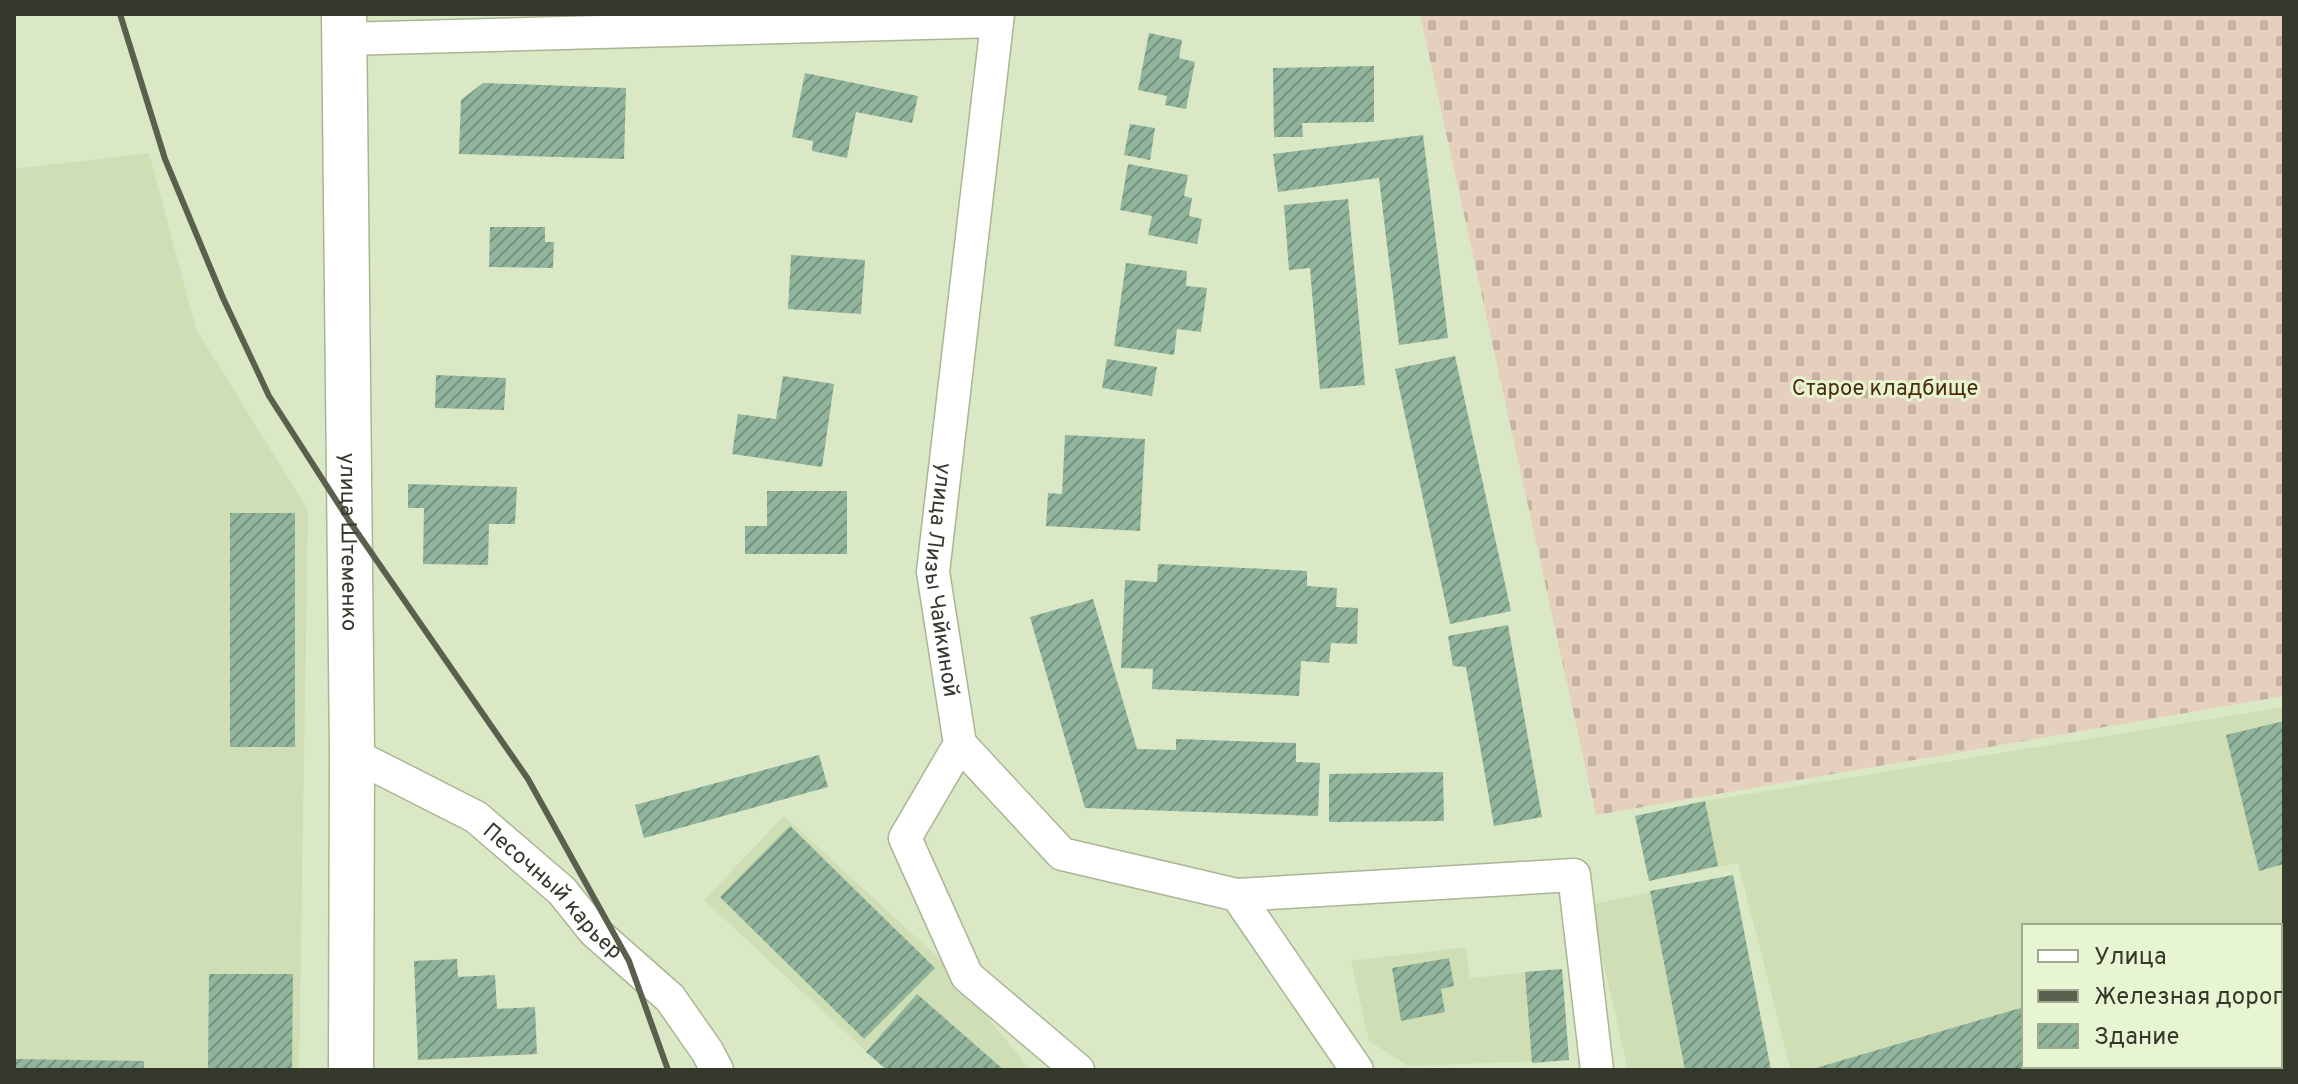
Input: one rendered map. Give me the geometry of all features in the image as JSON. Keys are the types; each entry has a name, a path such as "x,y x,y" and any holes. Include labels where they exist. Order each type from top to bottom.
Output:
{"main road":[{"name":"улица Штеменко","path":"345,27 352,754 351,1070"}],"street":[{"path":"345,27 998,18"},
{"name":"улица Лизы Чайкиной","path":"960,744 933,572 998,18"},
{"path":"1078,1070 967,976 905,838 960,744 1062,854 1237,895 1574,875 1597,1070"},
{"name":"Песочный карьер","path":"352,754 476,817 487,826 562,891 594,931 670,998 717,1070"},
{"path":"1237,895 1357,1070"}],"shaded area":[{"path":"149,153 196,329 308,510 299,1070 14,1070 14,169"},
{"path":"2284,707 2284,928 2282,924 2022,924 2022,1068 2053,1068 1791,1070 1738,863 1649,881 1635,816 1705,801"},
{"path":"784,816 943,962 1030,1070 886,1070 704,900"},
{"path":"1733,875 1771,1070 1628,1070 1590,905"},
{"path":"1466,947 1470,978 1562,969 1569,1060 1408,1066 1369,1041 1351,961"},
{"path":"2282,1006 2284,1070 2064,1070 2282,1068"}],"green space":[{"name":"Старое кладбище","path":"1420,14 2284,14 2284,696 1596,815"}],"building":[{"path":"1149,33 1182,40 1179,58 1195,62 1186,109 1165,105 1167,96 1138,90"},
{"path":"1374,66 1374,122 1302,123 1303,137 1274,137 1273,68"},
{"path":"805,73 918,96 912,123 856,112 847,158 812,151 813,141 792,137"},
{"path":"483,83 626,88 624,159 459,154 461,100"},
{"path":"1130,124 1155,128 1150,160 1124,155"},
{"path":"1423,135 1448,338 1399,345 1379,178 1278,192 1273,154"},
{"path":"1128,164 1188,175 1184,196 1192,198 1189,216 1202,219 1197,244 1148,235 1152,216 1120,210"},
{"path":"1348,199 1365,385 1320,389 1310,268 1289,270 1284,205"},
{"path":"490,227 545,227 545,242 554,242 553,268 489,267"},
{"path":"791,255 865,260 861,314 788,309"},
{"path":"1126,263 1187,271 1186,286 1207,288 1201,332 1177,329 1174,355 1114,346"},
{"path":"1455,356 1511,611 1450,624 1395,369"},
{"path":"1107,359 1157,367 1152,396 1102,388"},
{"path":"436,375 506,378 504,410 435,408"},
{"path":"783,376 834,384 822,467 732,454 738,414 776,419"},
{"path":"1065,435 1145,439 1140,531 1046,526 1048,493 1062,494"},
{"path":"408,484 517,487 515,524 489,524 488,565 423,564 424,508 408,508"},
{"path":"767,491 847,491 847,554 745,554 745,526 767,526"},
{"path":"230,513 295,513 295,747 230,747"},
{"path":"1158,564 1307,571 1307,586 1337,588 1336,607 1358,608 1357,644 1331,643 1329,663 1301,661 1299,696 1152,689 1153,669 1121,668 1125,580 1157,582"},
{"path":"1093,599 1137,749 1176,750 1176,739 1296,743 1296,762 1320,763 1318,816 1085,808 1030,617"},
{"path":"1508,625 1542,817 1494,826 1466,667 1453,666 1448,636"},
{"path":"2284,721 2284,864 2259,871 2226,735"},
{"path":"819,755 828,787 644,838 635,805"},
{"path":"1443,772 1444,821 1329,822 1329,774"},
{"path":"1705,801 1718,866 1649,881 1635,816"},
{"path":"790,826 935,968 864,1039 720,897"},
{"path":"1733,875 1771,1070 1685,1070 1650,891"},
{"path":"2284,937 2282,992 2282,938"},
{"path":"1449,958 1454,986 1441,989 1445,1012 1401,1021 1392,968"},
{"path":"457,959 458,977 495,975 497,1009 535,1007 537,1054 418,1060 414,961"},
{"path":"1562,969 1569,1060 1532,1063 1525,972"},
{"path":"209,974 293,974 292,1070 208,1070"},
{"path":"917,994 1004,1070 887,1070 866,1052"},
{"path":"2282,1006 2284,1070 2234,1070 2282,1068"},
{"path":"2022,1008 2022,1068 2053,1068 2046,1070 1809,1070"},
{"path":"14,1059 144,1061 144,1070 14,1070"}],"railway":[{"path":"120,14 165,159 223,298 269,396 350,522 528,779 629,961 668,1070"}]}
